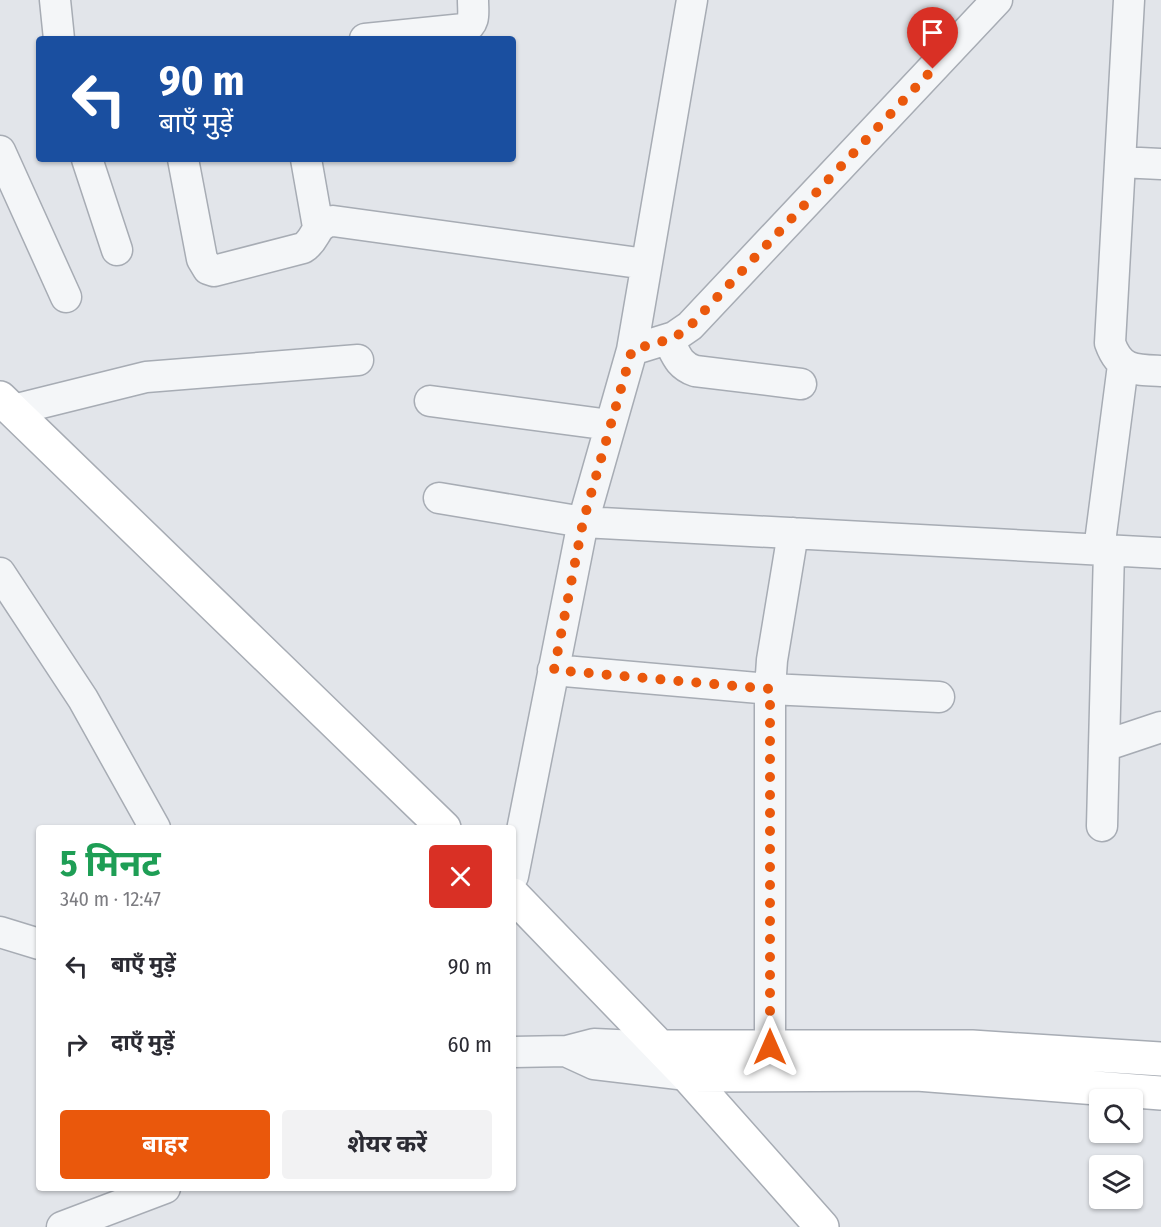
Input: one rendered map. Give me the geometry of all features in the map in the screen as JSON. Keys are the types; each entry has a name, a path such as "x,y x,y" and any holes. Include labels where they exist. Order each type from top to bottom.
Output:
{"main road":[{"path":"6,404 441,825"},
{"path":"516,898 687,1075 822,1227"},
{"path":"660,1047 972,1047 1161,1059"},
{"path":"687,1075 917,1074 1161,1093"}],"street":[{"path":"55,0 59,36"},
{"path":"394,36 464,29 473,21 473,0"},
{"path":"516,861 583,522 632,350 692,0"},
{"path":"632,350 668,339 690,326 997,0"},
{"path":"1129,0 1110,343 1114,354 1123,365 1138,370 1161,371"},
{"path":"0,152 66,297"},
{"path":"88,162 117,250"},
{"path":"184,162 202,259 208,269 213,271 303,248 312,240 318,227 324,222 333,221 646,264"},
{"path":"307,162 318,227"},
{"path":"1120,162 1161,164"},
{"path":"668,339 678,359 685,367 695,372 801,384"},
{"path":"6,404 146,376 358,360"},
{"path":"1102,826 1104,550 1123,365"},
{"path":"430,400 610,426"},
{"path":"439,498 583,522 1161,553"},
{"path":"770,1047 770,689 772,660 793,533"},
{"path":"0,573 83,699 153,825"},
{"path":"554,670 770,689 939,697"},
{"path":"1104,746 1161,726"},
{"path":"0,932 36,943"},
{"path":"516,1052 567,1052 594,1044 660,1047"},
{"path":"567,1052 594,1064 687,1075"},
{"path":"63,1227 157,1191"}],"route":[{"path":"770,1047 770,689 554,670 583,522 632,350 674,338 690,326 933,69"}]}
